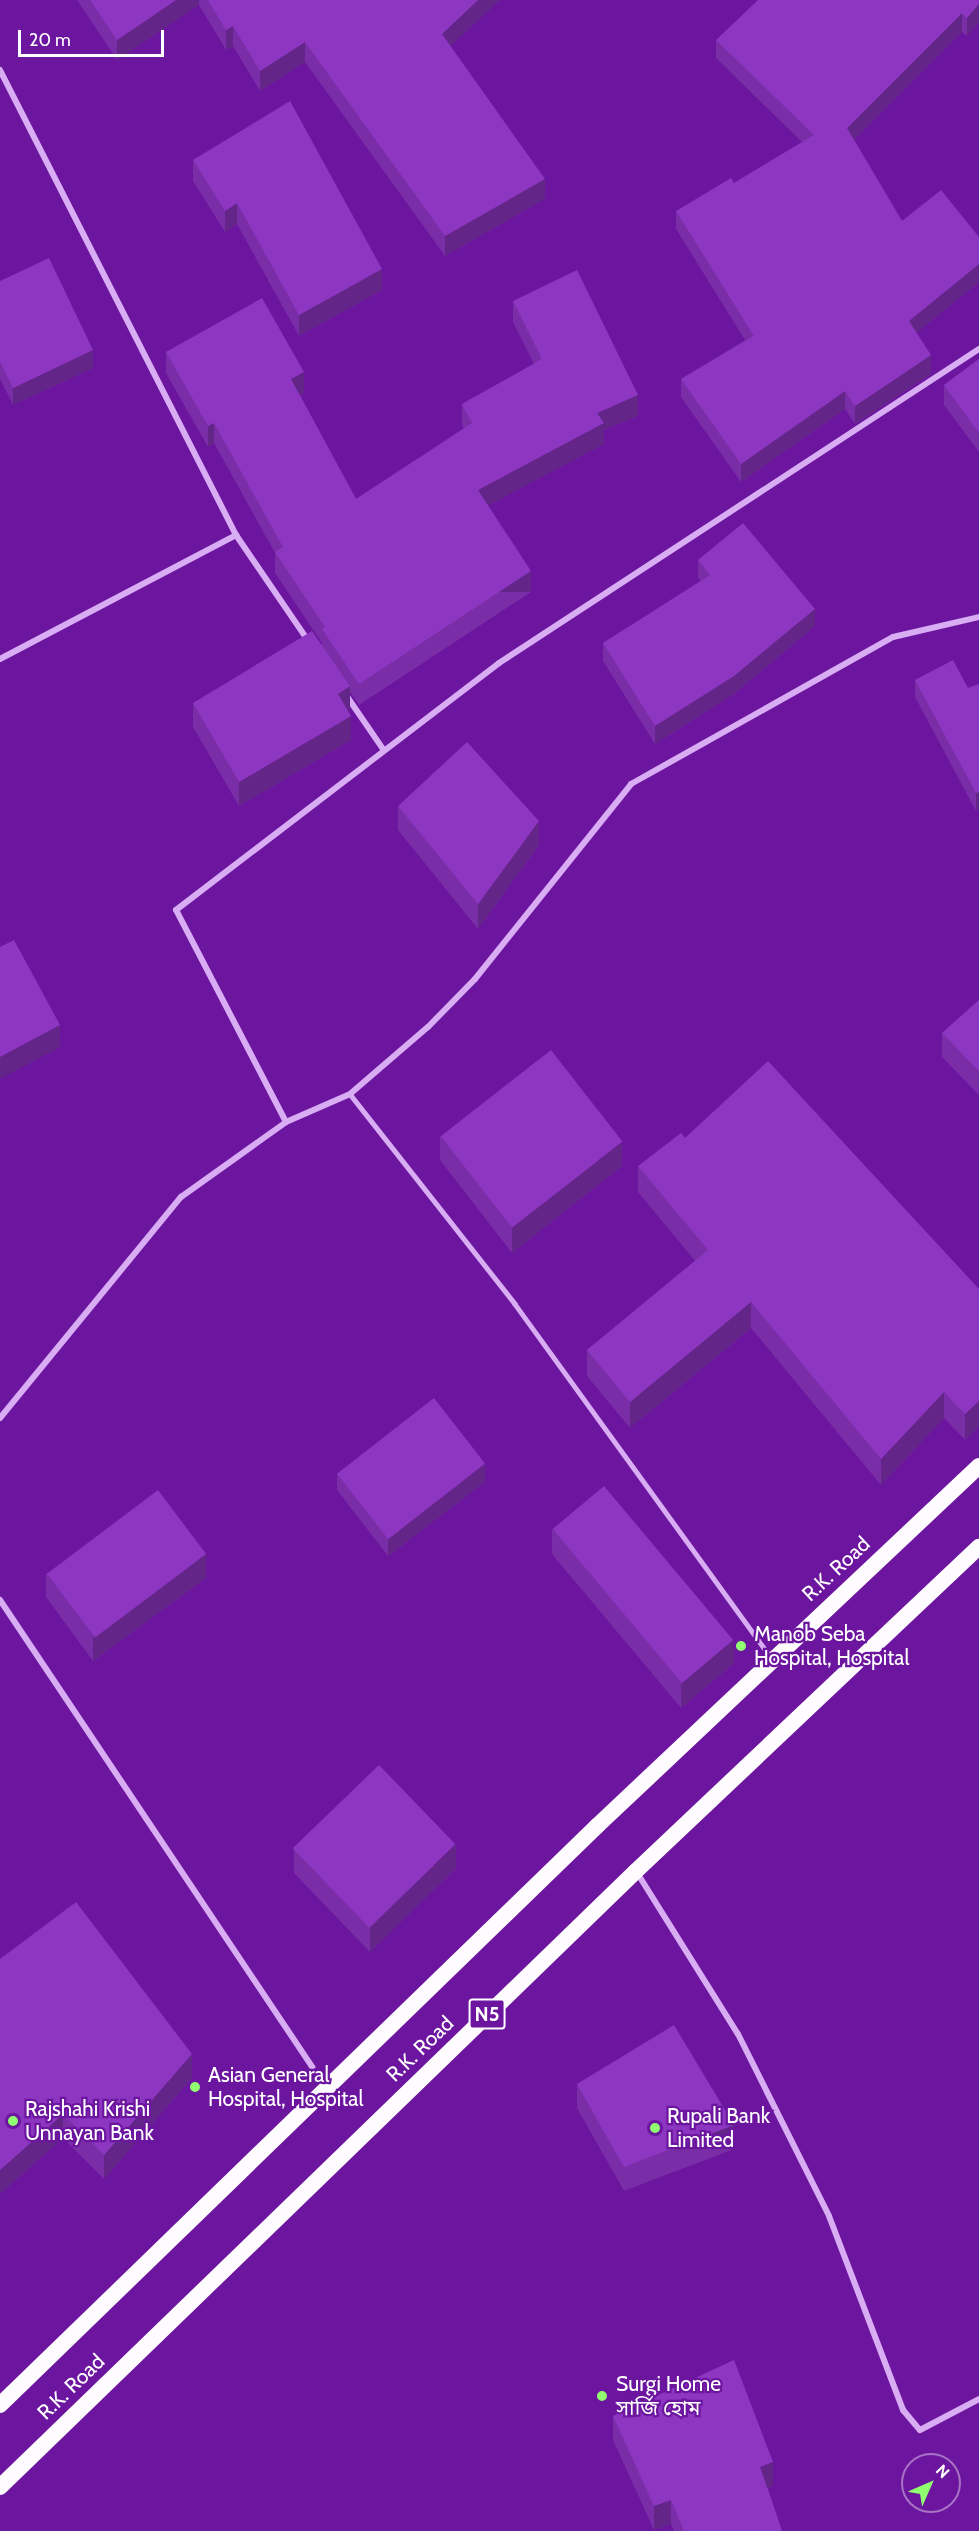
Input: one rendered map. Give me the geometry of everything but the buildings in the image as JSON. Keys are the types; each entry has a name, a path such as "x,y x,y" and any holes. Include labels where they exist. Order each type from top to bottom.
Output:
{"highway":[{"name":"R.K. Road","path":"0,2405 773,1660 979,1466"},
{"name":"R.K. Road","path":"0,2487 636,1871 979,1547"}],"street":[{"path":"0,70 236,535 316,652"},
{"path":"286,1122 176,910 382,749 499,663 979,349"},
{"path":"0,658 236,535"},
{"path":"0,1418 182,1197 286,1122 350,1094 428,1027 475,979 631,784 893,637 979,617"},
{"path":"343,690 382,749"},
{"path":"0,1600 327,2090"},
{"path":"636,1871 738,2034 829,2216 903,2410 920,2430 979,2399"}],"lane":[{"path":"350,1094 516,1304 773,1660"}],"place":[{"name":"Manob Seba Hospital, Hospital","path":"741,1646"},
{"name":"Asian General Hospital, Hospital","path":"195,2087"},
{"name":"Rajshahi Krishi Unnayan Bank","path":"13,2121"},
{"name":"Rupali Bank Limited","path":"655,2128"},
{"name":"Surgi Home সার্জি হোম","path":"602,2396"}]}
